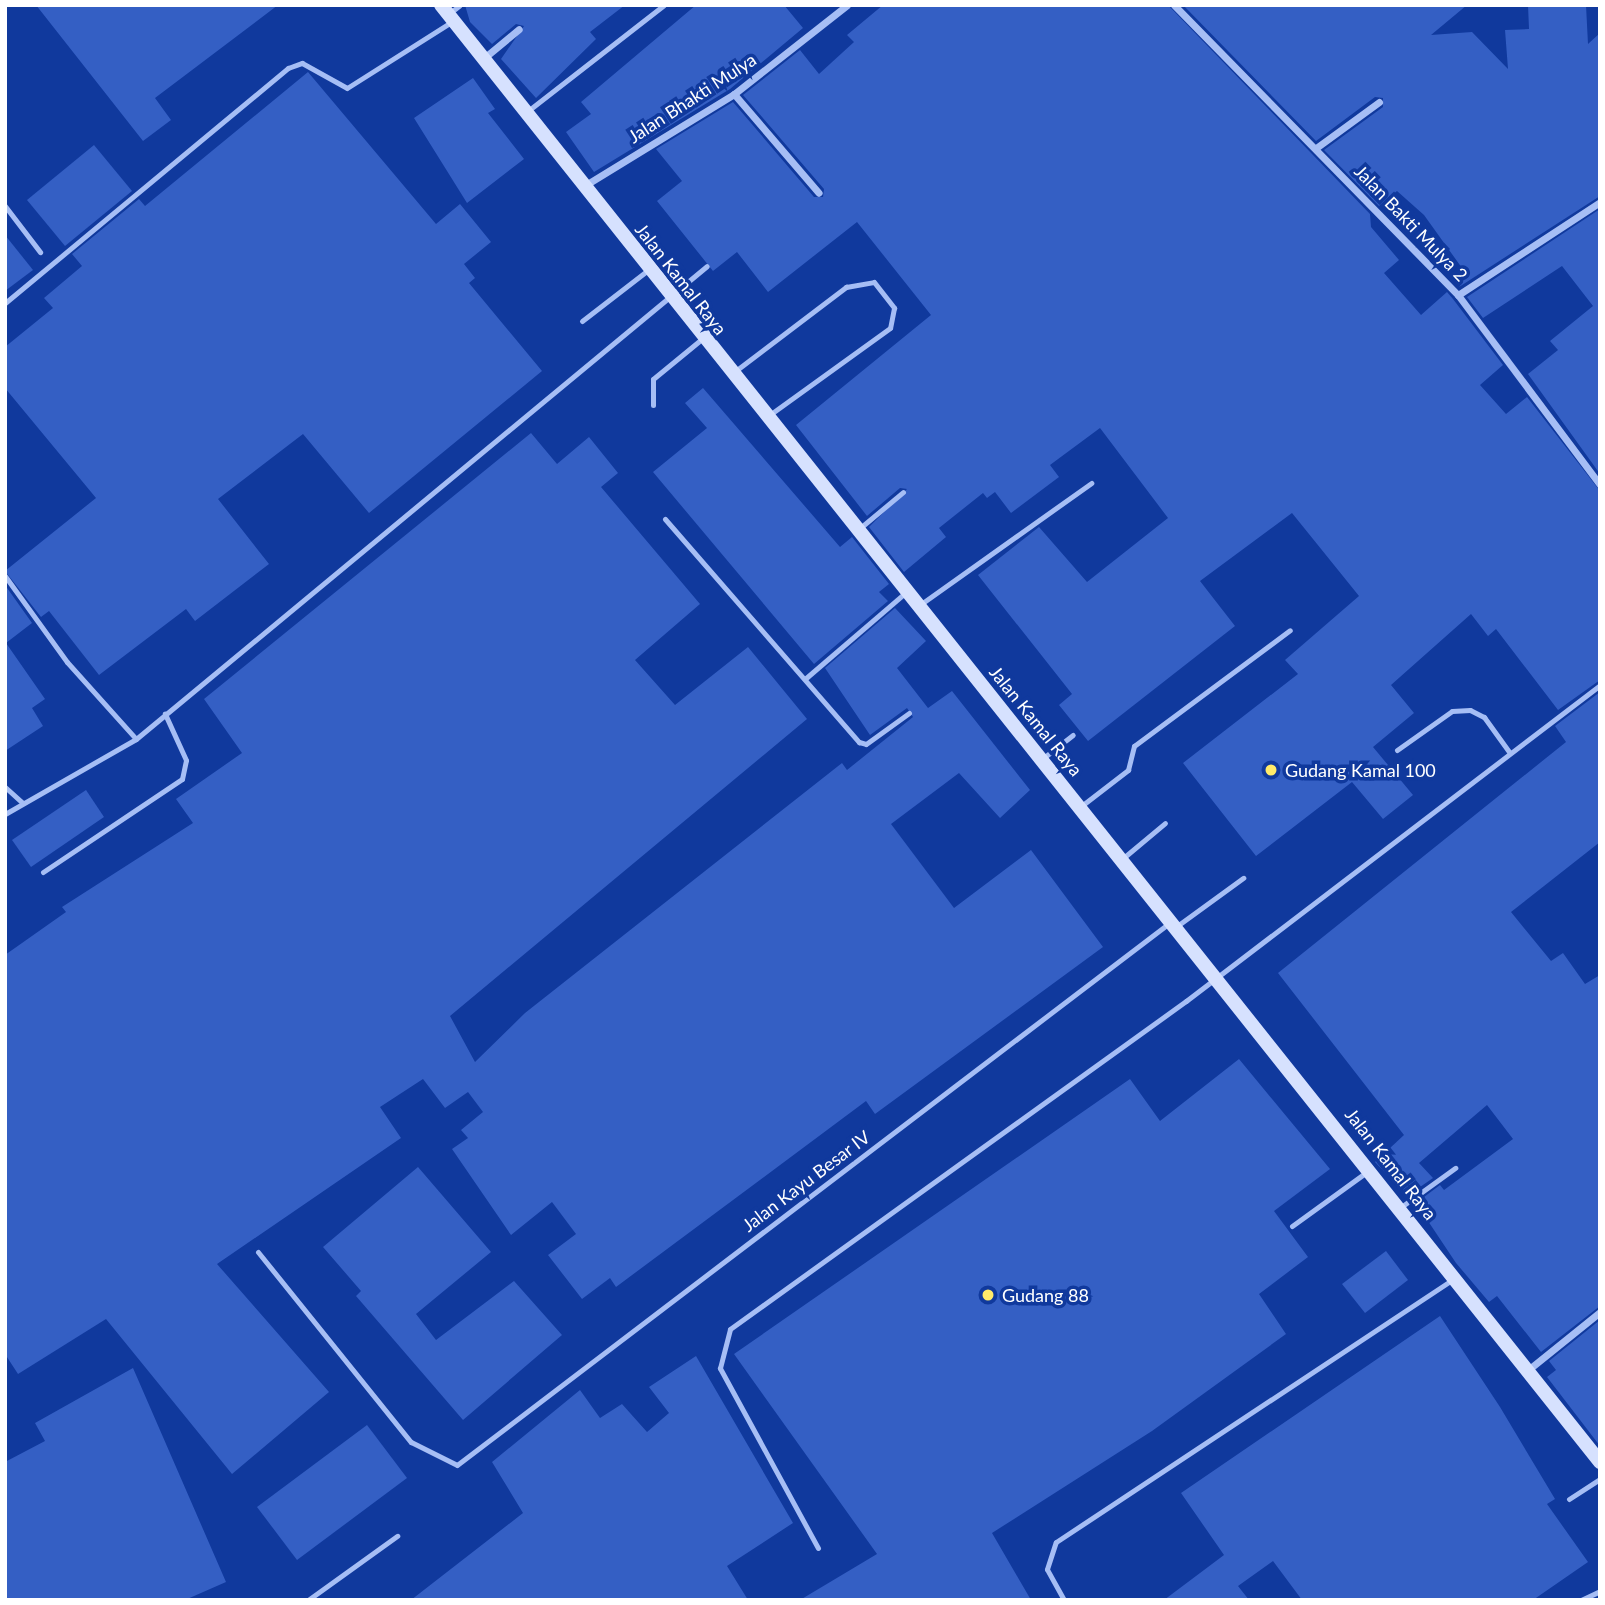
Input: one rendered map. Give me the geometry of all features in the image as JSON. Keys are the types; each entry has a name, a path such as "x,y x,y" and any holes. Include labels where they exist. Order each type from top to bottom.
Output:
{"main road":[{"name":"Jalan Kamal Raya","path":"451,11 484,58 703,338 1218,975 1600,1462"}],"street":[{"name":"Jalan Bhakti Mulya","path":"584,186 734,94 847,5"},
{"name":"Jalan Bakti Mulya 2","path":"1174,5 1458,295 1600,485"},
{"path":"484,58 519,29"},
{"path":"734,94 819,192"},
{"path":"1316,148 1378,102"},
{"path":"1458,295 1600,202"},
{"path":"1528,1370 1600,1312"}],"lane":[{"path":"526,112 664,5"},
{"path":"5,303 288,68 302,63 347,88 451,11"},
{"path":"5,206 40,252"},
{"path":"5,814 136,739 669,295 707,267"},
{"path":"582,321 649,269"},
{"path":"732,374 846,287 874,282 894,308 890,328 766,417"},
{"path":"653,405 653,379 703,338"},
{"path":"918,606 1091,483"},
{"path":"858,530 903,492"},
{"path":"665,519 862,744 909,713"},
{"path":"5,576 67,662 136,739"},
{"path":"806,678 907,592"},
{"path":"1080,807 1128,771 1134,746 1290,630"},
{"path":"818,1548 720,1368 730,1329 1218,975 1600,685"},
{"path":"1397,750 1452,710 1470,710 1484,717 1510,753"},
{"path":"44,872 182,779 186,760 165,714"},
{"path":"1042,759 1073,735"},
{"path":"5,787 23,803"},
{"path":"1122,859 1165,823"},
{"name":"Jalan Kayu Besar IV","path":"258,1252 411,1442 457,1465 1174,923 1243,878"},
{"path":"1401,1208 1455,1168"},
{"path":"1292,1226 1371,1170"},
{"path":"1064,1600 1047,1569 1056,1542 1455,1278"},
{"path":"1569,1499 1600,1479"},
{"path":"308,1600 397,1536"},
{"path":"1581,1600 1600,1591"}],"building":[{"path":"36,5 278,5 155,98 171,120 143,141"},
{"path":"465,5 625,5 590,32 596,39 536,98 501,59 524,26 516,24 492,44 470,22"},
{"path":"696,5 784,5 803,28 730,89 594,172 566,132 591,114 581,102"},
{"path":"883,5 1168,5 1370,214 1371,227 1399,260 1384,273 1421,315 1447,292 1453,299 1503,365 1480,385 1506,414 1527,397 1600,491 1600,680 1558,710 1496,629 1488,636 1471,614 1391,685 1414,713 1373,747 1413,795 1383,819 1352,782 1256,856 1183,763 1298,674 1285,660 1359,596 1292,513 1200,581 1235,626 1088,741 1059,705 1072,694 978,575 1039,527 1087,582 1168,518 1100,428 1050,465 1059,477 1011,513 995,492 987,498 983,493 939,528 946,537 904,572 869,527 907,489 900,488 867,516 796,425 931,315 857,222 768,292 737,252 713,271 657,201 682,181 656,149 733,102 814,197 823,197 824,189 743,95 800,50 819,74 854,42 847,35"},
{"path":"1183,5 1467,5 1431,35 1472,32 1508,69 1505,30 1529,29 1528,5 1586,5 1588,44 1600,33 1600,196 1459,287 1467,275 1424,215 1397,191 1379,206 1324,150 1383,107 1383,98 1375,97 1316,141"},
{"path":"308,72 436,224 460,204 491,242 464,264 475,278 469,283 542,371 369,513 303,434 218,499 269,564 195,621 186,609 99,675 49,611 41,617 5,571 96,498 5,388 5,347 53,308 44,298 82,266 72,254 139,199 145,206"},
{"path":"473,78 495,109 488,113 524,159 467,203 414,118"},
{"path":"94,145 132,191 65,246 27,200"},
{"path":"1600,209 1600,474 1528,374 1558,350 1550,341 1593,306 1562,266 1483,318 1467,297"},
{"path":"5,235 33,270 5,291"},
{"path":"703,388 840,547 852,537 889,584 879,592 888,601 814,664 653,472 707,428 685,403"},
{"path":"531,433 557,464 589,437 618,473 601,487 700,604 635,660 675,705 748,647 807,719 450,1016 475,1062 525,1013 842,763 847,770 913,717 907,708 870,735 825,668 895,608 926,641 897,668 928,708 952,691 1030,790 1000,818 959,773 891,824 954,908 1031,850 1103,947 875,1114 866,1101 616,1287 610,1278 582,1299 548,1255 576,1234 552,1202 511,1235 452,1149 468,1138 461,1130 483,1112 468,1092 445,1108 423,1079 380,1107 401,1138 217,1264 329,1392 232,1474 106,1319 18,1374 5,1354 5,955 66,912 62,907 193,823 176,799 242,753 204,699"},
{"path":"5,585 32,623 6,643 45,699 32,708 43,726 5,751"},
{"path":"1600,692 1600,842 1511,912 1551,961 1563,953 1585,984 1600,975 1600,1306 1541,1352 1497,1296 1489,1302 1456,1263 1416,1203 1440,1185 1444,1190 1513,1139 1487,1105 1419,1163 1433,1178 1410,1194 1398,1186 1375,1162 1404,1135 1278,973 1566,742 1555,726"},
{"path":"86,790 104,817 31,867 12,840"},
{"path":"1239,1059 1330,1169 1274,1211 1308,1257 1259,1294 1286,1334 1152,1431 992,1533 1031,1600 800,1600 877,1554 734,1354 1130,1079 1160,1121"},
{"path":"418,1167 491,1252 416,1314 436,1340 514,1281 562,1335 463,1420 356,1296 361,1291 323,1247"},
{"path":"1386,1251 1408,1280 1365,1313 1342,1284"},
{"path":"1440,1316 1500,1407 1555,1499 1547,1504 1588,1562 1533,1600 1302,1600 1273,1561 1238,1586 1249,1600 1164,1600 1224,1555 1181,1493"},
{"path":"1600,1320 1600,1446 1547,1377 1556,1370 1549,1361"},
{"path":"696,1356 793,1523 727,1566 748,1600 411,1600 523,1513 492,1462 580,1390 600,1418 622,1404 647,1432 669,1413 649,1387"},
{"path":"133,1368 226,1582 185,1600 5,1600 5,1462 45,1441 35,1423"},
{"path":"367,1425 407,1478 297,1560 257,1507"}],"place":[{"name":"Gudang Kamal 100","path":"1271,770"},
{"name":"Gudang 88","path":"988,1295"}]}
